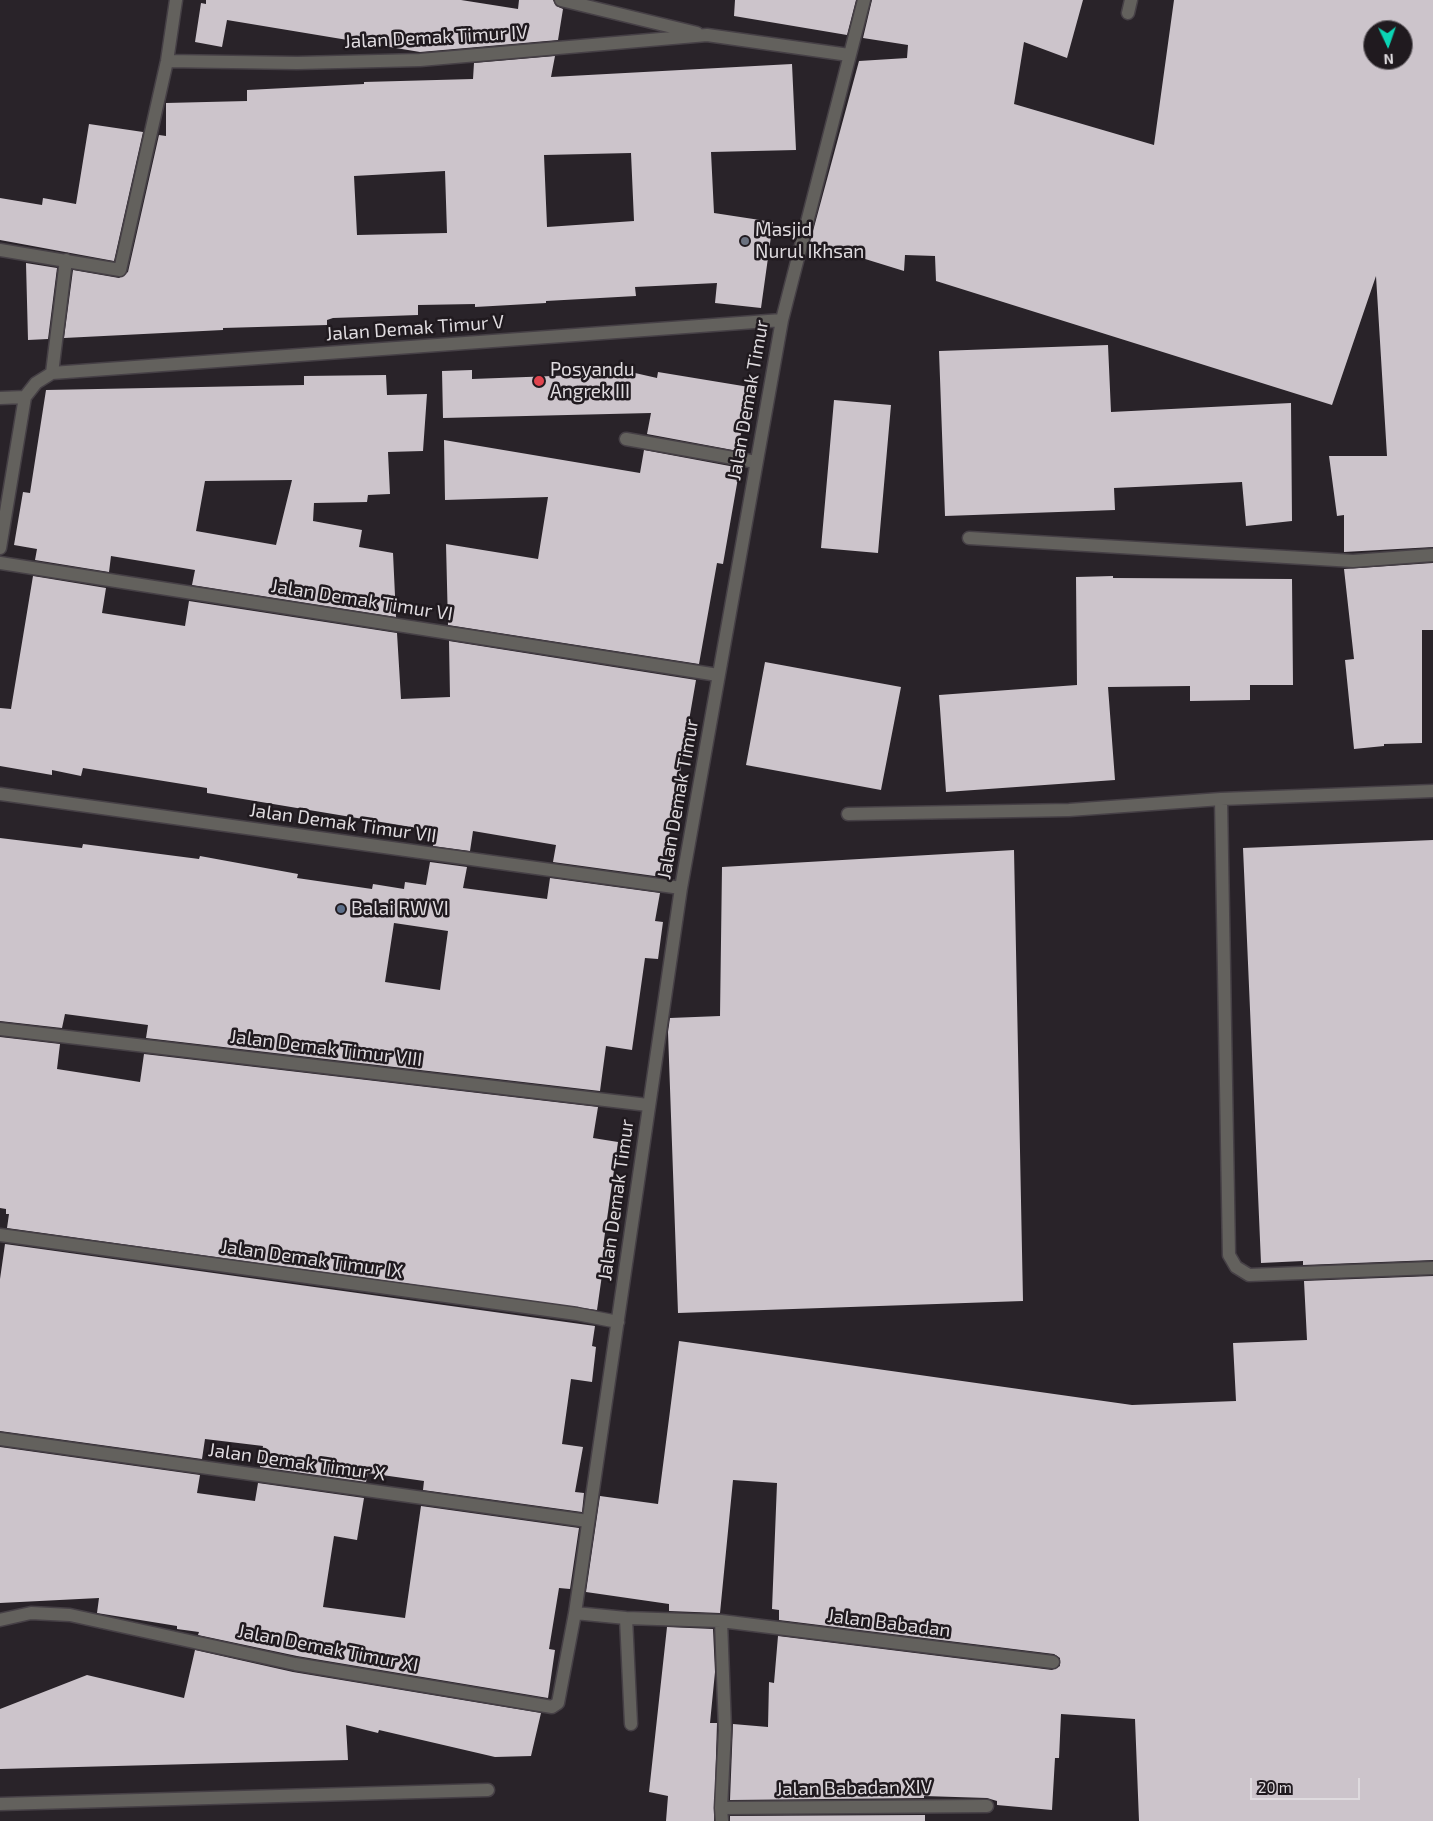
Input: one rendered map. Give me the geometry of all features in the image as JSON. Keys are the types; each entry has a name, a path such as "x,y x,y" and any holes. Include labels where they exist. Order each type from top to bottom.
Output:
{"street":[{"path":"0,250 120,270 166,61 176,0"},
{"name":"Jalan Demak Timur IV","path":"561,0 706,35 850,55"},
{"name":"Jalan Demak Timur","path":"575,1613 681,888 756,462 782,320 864,0"},
{"path":"1128,13 1131,0"},
{"name":"Jalan Demak Timur IV","path":"166,61 297,63 420,60 706,35"},
{"path":"0,548 25,397 36,383 52,373 66,260"},
{"name":"Jalan Demak Timur V","path":"52,373 782,320"},
{"path":"0,398 25,397"},
{"path":"626,439 756,462"},
{"path":"969,538 1352,562 1433,555"},
{"name":"Jalan Demak Timur VI","path":"0,563 718,675"},
{"path":"848,814 1068,810 1221,799 1433,791"},
{"name":"Jalan Demak Timur VII","path":"0,794 681,888"},
{"path":"1221,799 1229,1255 1236,1267 1249,1275 1433,1268"},
{"name":"Jalan Demak Timur VIII","path":"0,1029 648,1105"},
{"name":"Jalan Demak Timur IX","path":"0,1235 577,1314 618,1322"},
{"name":"Jalan Demak Timur X","path":"0,1439 588,1521"},
{"name":"Jalan Demak Timur XI","path":"0,1620 31,1613 70,1615 295,1664 552,1707 558,1703 575,1613"},
{"name":"Jalan Babadan","path":"575,1613 626,1618 721,1621 1053,1662"},
{"path":"626,1618 631,1724"},
{"path":"721,1621 725,1730 721,1815"},
{"path":"0,1804 488,1790"},
{"name":"Jalan Babadan XIV","path":"721,1815 987,1806"}],"building":[{"path":"206,0 461,0 518,9 519,0 553,0 556,6 563,9 558,40 420,52 227,20 222,47 195,42 201,3 206,4"},
{"path":"735,0 856,0 847,35 734,16"},
{"path":"872,0 1083,0 1067,58 1024,42 1014,104 1154,145 1174,0 1433,0 1433,547 1344,552 1344,515 1337,516 1329,456 1387,456 1376,276 1332,405 936,281 935,256 905,255 904,271 810,242 859,61 907,58 908,45 863,38"},
{"path":"555,56 551,77 792,64 796,150 711,152 714,213 773,222 761,308 715,303 717,283 635,287 636,296 546,301 546,303 475,307 475,304 418,305 418,315 333,318 327,320 327,325 223,328 223,330 64,338 73,270 119,278 128,272 159,135 166,136 166,103 247,101 247,90 364,84 364,82 473,79 474,63","holes":["631,153 634,221 547,227 544,155","445,171 447,233 357,235 354,176"]},
{"path":"89,124 143,132 114,261 0,240 0,198 42,205 43,198 76,204"},
{"path":"26,263 57,268 48,339 28,340"},
{"path":"1108,345 1111,412 1291,403 1292,521 1246,526 1242,482 1114,488 1115,510 945,516 939,351"},
{"path":"472,370 472,379 635,373 657,378 658,372 749,387 738,451 647,434 651,413 443,418 442,371"},
{"path":"386,375 387,395 427,394 423,451 388,452 390,494 368,495 367,502 314,503 313,521 362,530 359,547 393,553 396,617 192,585 195,570 111,556 109,572 35,560 37,549 14,545 23,492 30,493 46,390 304,385 304,376","holes":["292,480 276,545 196,531 205,481"]},
{"path":"834,400 891,405 878,553 821,548"},
{"path":"444,440 640,473 644,450 735,467 733,477 738,478 723,564 717,563 699,664 448,625 446,544 538,559 548,497 445,500"},
{"path":"1433,563 1433,630 1422,630 1422,743 1384,744 1384,746 1354,749 1345,660 1354,659 1344,569"},
{"path":"33,576 106,588 102,613 185,626 189,601 397,633 401,699 450,697 449,641 696,680 662,877 553,862 556,845 473,831 470,851 433,846 435,831 207,793 207,788 83,768 81,776 52,770 52,775 0,766 0,708 11,709"},
{"path":"1113,576 1113,578 1292,579 1293,685 1250,685 1250,700 1190,701 1190,686 1108,687 1115,780 946,792 939,695 1077,685 1076,577"},
{"path":"765,662 901,687 881,790 746,765"},
{"path":"0,838 82,848 83,844 199,859 200,856 298,874 297,878 372,889 373,884 404,889 405,882 426,885 430,862 467,867 463,888 547,899 550,878 660,893 655,921 663,922 658,959 645,958 632,1050 606,1046 600,1091 146,1038 148,1025 65,1014 62,1028 0,1021","holes":["394,923 448,931 440,990 385,982"]},
{"path":"1433,840 1433,1260 1303,1265 1303,1261 1261,1263 1243,848"},
{"path":"1014,850 1023,1301 678,1313 668,1032 670,1018 720,1016 722,867"},
{"path":"0,1037 60,1044 57,1069 140,1082 144,1054 598,1107 593,1138 618,1142 603,1247 606,1247 597,1310 7,1228 9,1214 6,1214 6,1209 0,1208"},
{"path":"5,1244 595,1326 592,1346 596,1347 592,1382 571,1379 562,1444 583,1447 575,1492 584,1493 582,1512 423,1490 424,1481 368,1473 366,1482 260,1467 263,1446 205,1439 202,1459 0,1431 0,1279"},
{"path":"1433,1276 1433,1821 1139,1821 1135,1719 1061,1714 1059,1758 1055,1758 1052,1810 997,1805 997,1801 987,1798 924,1796 924,1798 730,1800 733,1724 768,1727 769,1682 774,1683 778,1636 1052,1670 1060,1666 1060,1658 1054,1654 779,1620 779,1610 772,1609 777,1483 733,1480 720,1613 669,1611 669,1604 586,1592 600,1496 658,1504 679,1341 1132,1405 1236,1401 1233,1343 1307,1340 1304,1281"},
{"path":"0,1447 200,1475 197,1493 255,1501 258,1483 364,1498 357,1540 334,1536 323,1607 405,1618 421,1506 579,1528 570,1589 559,1588 549,1649 555,1650 548,1698 297,1656 198,1635 199,1632 177,1629 177,1626 97,1613 99,1598 0,1603"},
{"path":"667,1627 713,1629 715,1672 710,1723 717,1723 714,1821 666,1821 668,1796 649,1792"},
{"path":"195,1650 293,1672 541,1713 531,1756 495,1757 379,1730 378,1733 346,1725 348,1760 0,1769 0,1709 87,1675 184,1698"},
{"path":"925,1815 925,1821 730,1821 730,1816"}],"place":[{"name":"Masjid Nurul Ikhsan","path":"745,241"},
{"name":"Posyandu Angrek III","path":"539,381"},
{"name":"Balai RW VI","path":"341,909"}]}
